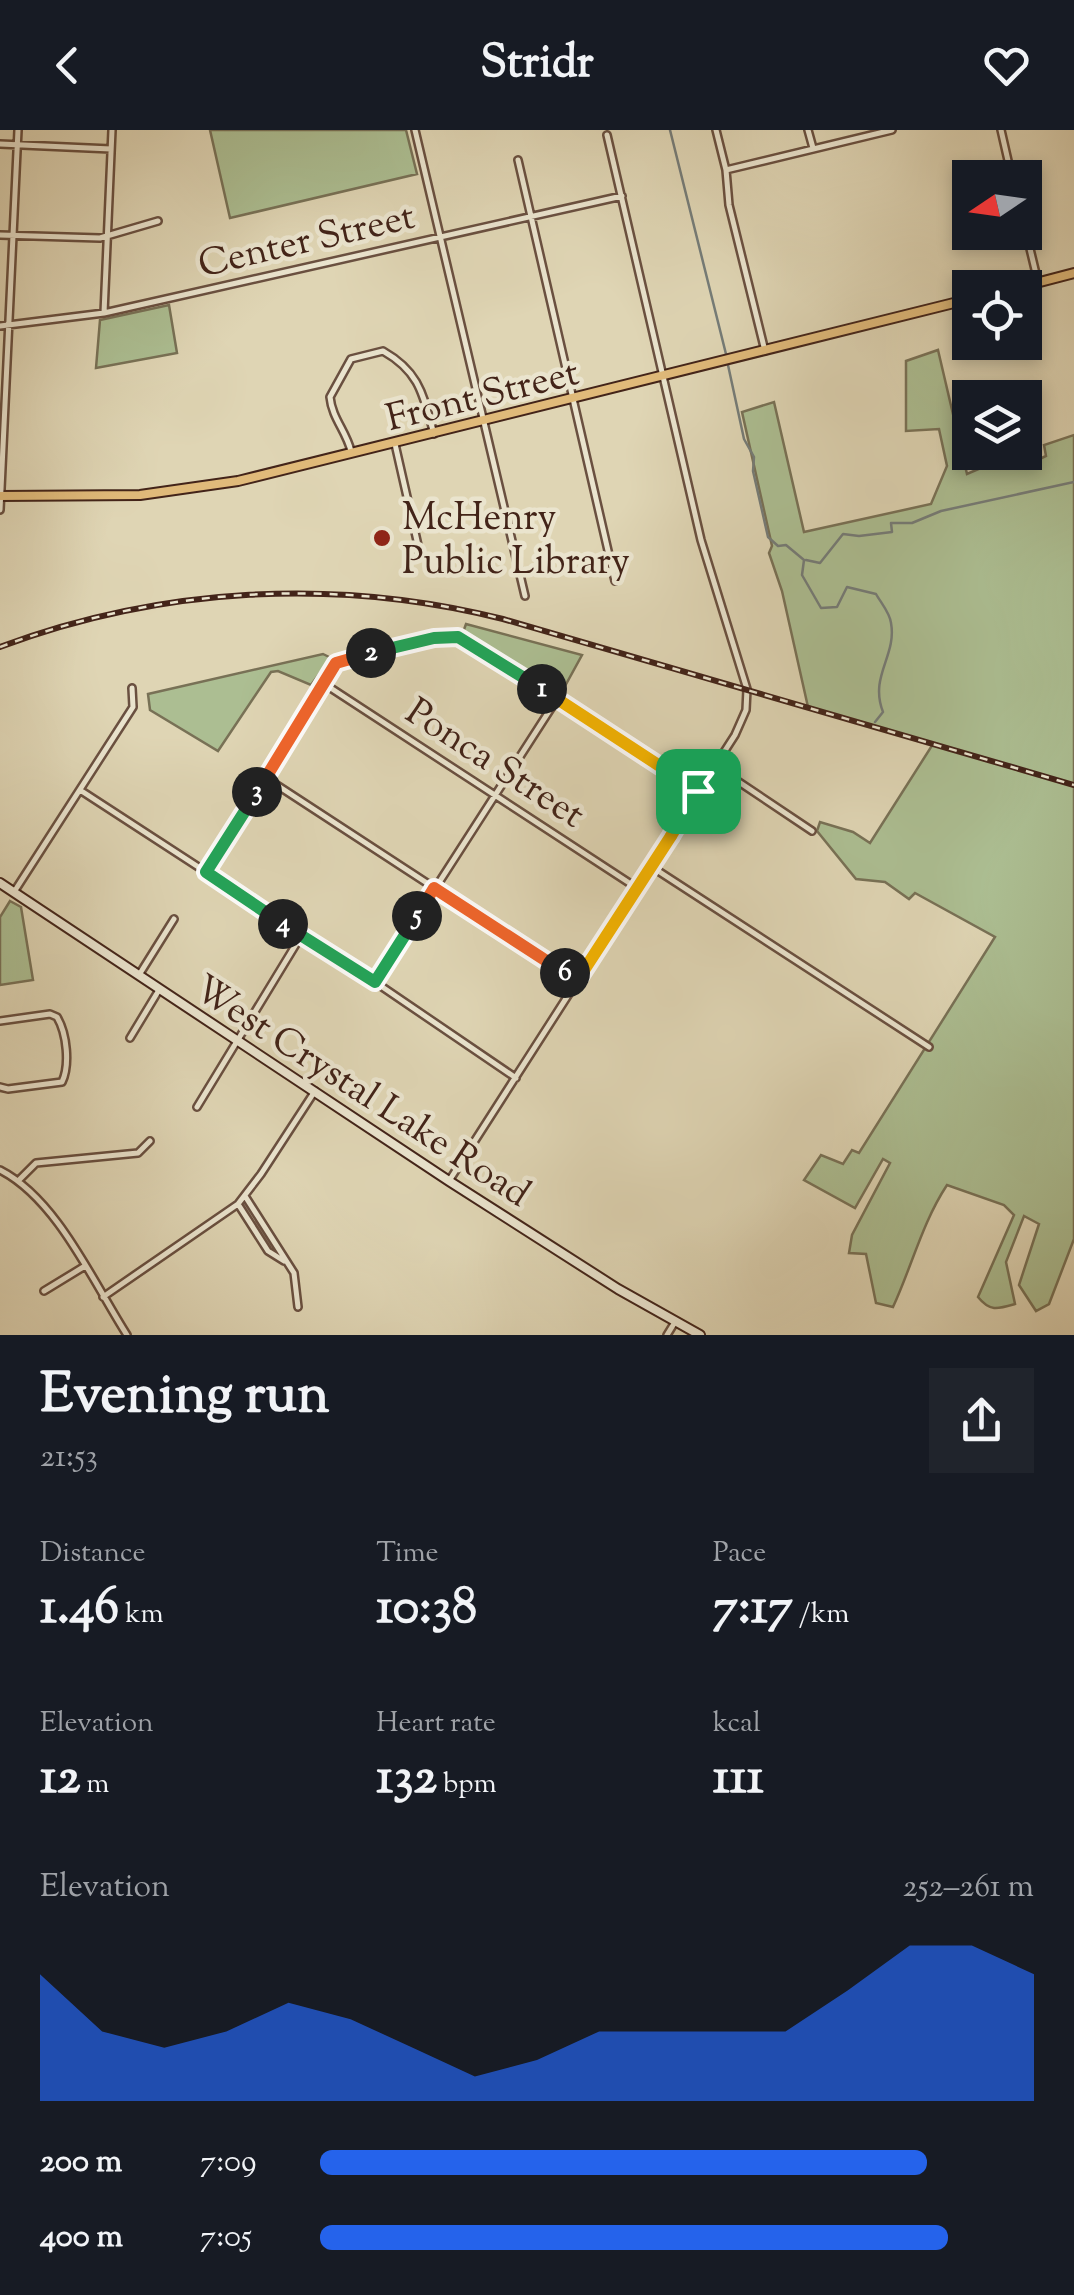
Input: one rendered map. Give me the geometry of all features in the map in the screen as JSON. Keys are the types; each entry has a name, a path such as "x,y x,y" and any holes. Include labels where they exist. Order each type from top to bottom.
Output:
{"main road":[{"path":"1042,281 1074,273"},
{"name":"Front Street","path":"1,496 140,495 238,481 952,304"}],"street":[{"path":"0,510 18,130"},
{"path":"104,312 112,130"},
{"path":"415,130 526,596"},
{"path":"716,130 726,170 729,205 765,351"},
{"path":"808,130 813,148"},
{"path":"726,170 892,130"},
{"path":"1000,130 1008,160"},
{"path":"450,1181 742,722 747,689 701,540 607,135"},
{"path":"0,144 111,149"},
{"path":"518,160 615,581"},
{"name":"Center Street","path":"0,326 104,312 622,196"},
{"path":"0,236 100,238 158,221"},
{"path":"352,454 348,437 334,416 330,397 350,359 383,351 401,361 420,384 434,434"},
{"path":"395,444 420,554"},
{"path":"206,872 336,663 434,638 458,637 698,791"},
{"name":"Ponca Street","path":"323,683 637,888"},
{"path":"14,892 133,707 132,688"},
{"path":"375,982 558,699"},
{"path":"715,766 812,831"},
{"path":"266,778 577,981"},
{"path":"80,790 516,1078"},
{"path":"652,867 929,1048"},
{"name":"West Crystal Lake Road","path":"0,883 450,1181 678,1328 700,1335"},
{"path":"139,976 174,920"},
{"path":"197,1107 301,936"},
{"path":"130,1038 160,990"},
{"path":"0,1022 50,1014 58,1017 68,1070 62,1082 50,1086 0,1087"},
{"path":"102,1297 238,1204 316,1091"},
{"path":"19,1180 36,1163 138,1153 150,1141"},
{"path":"1,1172 19,1180 42,1202 128,1335"},
{"path":"246,1196 294,1273 298,1307"},
{"path":"238,1204 272,1256 284,1260"},
{"path":"44,1291 85,1266"},
{"path":"667,1335 678,1328"}],"green space":[{"path":"210,130 406,130 417,174 230,218"},
{"path":"169,305 177,353 96,368 100,320"},
{"path":"938,350 952,410 952,470 966,470 967,474 976,470 1042,470 1044,445 1074,435 1074,1239 1049,1304 1036,1311 1019,1285 1039,1224 1024,1216 1006,1262 1015,1304 990,1307 978,1297 1014,1215 1004,1205 947,1185 924,1229 893,1307 876,1303 866,1254 849,1253 852,1235 890,1163 883,1159 855,1208 804,1180 821,1155 843,1164 852,1150 859,1153 995,937 915,893 909,899 885,882 856,879 817,831 820,822 853,832 870,843 933,744 808,707 782,591 769,553 772,546 742,412 774,402 804,532 931,504 947,466 939,429 906,431 906,361"},
{"path":"466,624 582,655 559,697 462,635"},
{"path":"323,654 331,658 311,685 278,671 271,672 218,751 150,710 148,694"},
{"path":"10,901 21,907 33,980 0,985 0,917"}],"waterway":[{"path":"670,130 726,354"},
{"path":"728,365 744,439 754,457 753,471 768,537 804,560 802,575 821,608 837,607 847,587 876,594 889,616 892,635 879,688 883,712 875,722"},
{"path":"806,560 820,563 843,534 892,532 891,523 912,523 941,511 1074,482"}],"railway":[{"path":"0,647 123,611 186,601 249,595 377,597 503,619 1074,785"}],"place":[{"name":"McHenry Public Library","path":"382,538"}],"route":[{"path":"458,637 472,643 698,791 577,981 434,888 375,982 206,872 336,663 434,638 458,637"}]}
